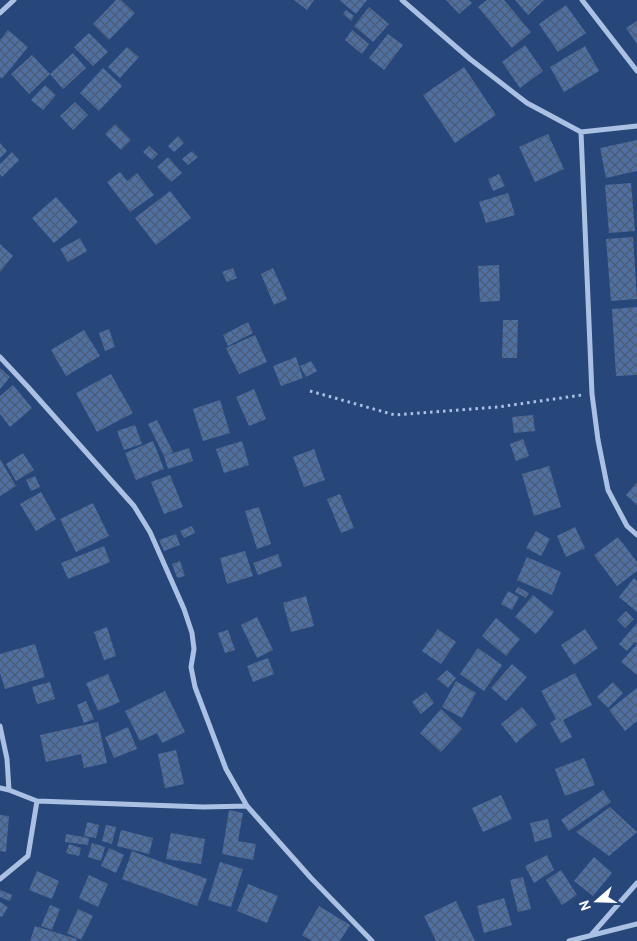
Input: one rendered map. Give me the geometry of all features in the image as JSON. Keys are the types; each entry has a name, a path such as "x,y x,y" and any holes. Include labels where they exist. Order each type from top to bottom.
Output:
{"street":[{"path":"0,13 14,0"},
{"path":"402,0 470,59 528,103 581,132 637,126"},
{"path":"582,0 637,71"},
{"path":"581,132 592,394 598,440 608,490 627,526 637,535"},
{"path":"0,357 134,506 150,532 184,609 192,633 194,649 191,667 195,687 226,769 247,806 311,878 372,941"},
{"path":"0,726 7,759 9,790"},
{"path":"0,788 36,801 204,807 247,806"},
{"path":"0,879 28,856 36,801"},
{"path":"591,935 637,883"},
{"path":"569,941 637,924"}],"path":[{"path":"310,391 395,415 498,407 592,394"}],"building":[{"path":"116,0 121,0 135,13 109,40 93,24"},
{"path":"294,0 314,0 307,10"},
{"path":"339,0 367,0 356,14"},
{"path":"446,0 469,0 472,3 459,14"},
{"path":"487,0 504,0 531,32 512,48 478,7"},
{"path":"515,0 544,0 528,15"},
{"path":"566,5 586,33 558,52 539,24"},
{"path":"369,7 389,24 373,42 354,26"},
{"path":"346,10 354,16 351,21 343,14"},
{"path":"637,21 637,44 626,28"},
{"path":"8,30 28,47 2,79 0,77 0,40"},
{"path":"352,30 369,44 362,54 345,40"},
{"path":"89,33 108,52 93,66 74,47"},
{"path":"388,34 403,45 384,70 369,58"},
{"path":"525,45 543,71 520,88 502,62"},
{"path":"585,46 599,71 564,92 550,67"},
{"path":"127,47 139,57 120,78 108,67"},
{"path":"73,53 86,68 63,89 50,74"},
{"path":"32,55 50,74 29,94 11,74"},
{"path":"464,67 496,115 455,143 423,95"},
{"path":"103,68 122,86 99,111 80,93"},
{"path":"45,85 56,95 43,110 31,100"},
{"path":"75,102 88,115 73,130 60,116"},
{"path":"115,124 131,140 121,150 105,134"},
{"path":"548,134 564,169 535,182 519,147"},
{"path":"178,136 184,143 174,152 168,146"},
{"path":"637,140 637,171 606,178 600,148"},
{"path":"0,143 7,151 0,158"},
{"path":"149,146 158,154 152,160 143,152"},
{"path":"192,151 198,157 188,165 182,159"},
{"path":"12,152 19,160 2,177 0,174 0,164"},
{"path":"168,157 182,173 171,182 157,167"},
{"path":"120,172 127,181 137,173 154,195 130,212 107,182"},
{"path":"499,174 505,186 493,191 488,179"},
{"path":"631,183 635,231 609,233 605,185"},
{"path":"170,191 191,218 156,245 135,218"},
{"path":"508,193 515,215 486,223 479,202"},
{"path":"56,197 78,222 54,243 32,218"},
{"path":"633,237 637,299 611,301 606,239"},
{"path":"80,238 87,251 68,262 60,249"},
{"path":"0,244 13,256 0,272"},
{"path":"499,265 500,301 480,302 478,266"},
{"path":"233,268 237,278 227,282 222,272"},
{"path":"273,268 287,299 274,305 261,274"},
{"path":"637,307 637,375 616,376 612,309"},
{"path":"503,320 518,320 517,358 502,358"},
{"path":"248,322 253,333 228,346 223,335"},
{"path":"109,329 115,347 105,351 99,333"},
{"path":"84,330 100,356 66,376 51,350"},
{"path":"255,335 267,362 239,374 226,348"},
{"path":"296,357 303,378 281,386 273,366"},
{"path":"311,361 317,371 306,377 300,366"},
{"path":"0,368 10,377 0,389"},
{"path":"111,374 133,413 97,432 76,393"},
{"path":"13,385 32,408 10,427 0,414 0,396"},
{"path":"254,389 266,419 249,426 236,397"},
{"path":"220,400 230,433 203,441 193,409"},
{"path":"533,415 535,431 514,433 512,417"},
{"path":"157,420 173,452 164,456 148,424"},
{"path":"135,425 142,444 124,450 117,431"},
{"path":"523,439 529,456 516,461 510,444"},
{"path":"153,441 164,469 136,480 125,453"},
{"path":"242,441 249,465 224,473 216,449"},
{"path":"189,448 193,461 168,469 164,456"},
{"path":"314,449 325,480 304,487 293,457"},
{"path":"23,453 34,470 16,481 6,464"},
{"path":"0,459 16,486 0,496"},
{"path":"549,466 561,507 534,516 522,474"},
{"path":"170,475 183,507 164,514 151,482"},
{"path":"35,476 40,487 31,491 26,480"},
{"path":"637,482 637,505 626,495"},
{"path":"41,492 56,519 36,531 20,504"},
{"path":"340,494 354,528 341,533 327,499"},
{"path":"93,503 109,536 76,552 60,519"},
{"path":"259,507 271,544 257,549 245,511"},
{"path":"192,526 195,533 184,538 180,531"},
{"path":"575,527 585,548 566,557 557,536"},
{"path":"536,531 550,539 541,556 526,548"},
{"path":"176,534 180,545 164,551 159,540"},
{"path":"618,537 637,562 637,571 617,586 594,555"},
{"path":"104,546 110,562 68,579 61,563"},
{"path":"245,551 253,576 227,584 220,558"},
{"path":"278,554 282,566 258,575 253,563"},
{"path":"527,557 561,572 552,595 517,580"},
{"path":"180,561 185,576 177,578 172,564"},
{"path":"634,578 637,581 637,612 619,597"},
{"path":"518,587 529,593 526,598 515,592"},
{"path":"508,591 519,597 512,610 501,604"},
{"path":"533,595 554,612 536,634 515,617"},
{"path":"306,596 314,626 291,632 283,603"},
{"path":"626,611 634,619 625,628 617,620"},
{"path":"257,617 273,650 257,658 241,625"},
{"path":"496,618 520,639 506,656 482,636"},
{"path":"637,623 637,644 635,642 627,651 619,644"},
{"path":"107,627 116,656 104,660 94,632"},
{"path":"438,629 456,642 441,664 422,651"},
{"path":"585,629 598,648 574,665 561,645"},
{"path":"228,630 235,650 225,653 218,633"},
{"path":"35,644 45,677 5,689 0,673 0,654"},
{"path":"637,644 637,675 621,662"},
{"path":"478,648 502,665 484,691 460,674"},
{"path":"268,658 274,674 253,682 247,666"},
{"path":"512,664 527,677 506,701 491,688"},
{"path":"447,670 456,678 448,688 437,679"},
{"path":"575,673 592,705 563,720 572,737 561,743 550,723 556,719 541,691"},
{"path":"108,674 120,702 98,711 86,683"},
{"path":"456,681 476,693 462,718 442,707"},
{"path":"50,682 55,699 37,704 32,687"},
{"path":"613,682 623,693 608,708 597,697"},
{"path":"637,688 637,721 625,731 609,710"},
{"path":"165,691 185,732 162,743 157,733 140,741 125,711"},
{"path":"426,692 434,703 421,714 412,702"},
{"path":"86,701 94,719 84,723 77,705"},
{"path":"522,707 537,725 516,743 501,724"},
{"path":"441,709 462,729 441,752 420,733"},
{"path":"98,722 107,763 84,768 81,754 46,762 40,735"},
{"path":"128,727 137,749 114,758 105,737"},
{"path":"176,750 184,784 165,788 158,754"},
{"path":"584,758 595,785 565,796 555,769"},
{"path":"603,790 611,802 569,831 561,820"},
{"path":"501,795 512,819 483,832 472,808"},
{"path":"610,807 637,832 609,856 576,832"},
{"path":"229,810 243,813 238,841 256,844 253,860 222,854"},
{"path":"0,815 9,816 6,852 0,851"},
{"path":"548,819 552,837 535,842 530,823"},
{"path":"87,822 99,825 96,838 84,836"},
{"path":"106,825 116,827 112,844 102,841"},
{"path":"121,830 153,838 149,854 117,846"},
{"path":"171,833 205,839 201,864 166,859"},
{"path":"66,834 89,838 88,845 65,842"},
{"path":"92,843 105,847 101,861 88,857"},
{"path":"69,844 81,848 79,856 66,853"},
{"path":"109,848 124,855 116,873 101,866"},
{"path":"132,851 207,879 197,906 122,879"},
{"path":"547,855 554,870 534,883 525,866"},
{"path":"594,857 612,873 593,896 574,881"},
{"path":"220,862 243,869 231,907 208,900"},
{"path":"561,870 577,895 562,905 546,880"},
{"path":"37,871 59,881 52,899 29,890"},
{"path":"89,875 108,884 98,907 79,898"},
{"path":"523,877 531,909 518,912 510,880"},
{"path":"248,884 278,896 267,923 237,911"},
{"path":"0,890 12,895 10,901 0,897"},
{"path":"504,898 512,925 484,933 477,906"},
{"path":"456,901 475,941 436,941 424,916"},
{"path":"0,902 8,907 2,917 0,916"},
{"path":"50,905 60,909 52,930 41,926"},
{"path":"319,906 350,925 340,941 312,941 302,935"},
{"path":"78,909 93,916 81,940 67,933"},
{"path":"35,926 77,939 76,941 30,941"}]}
